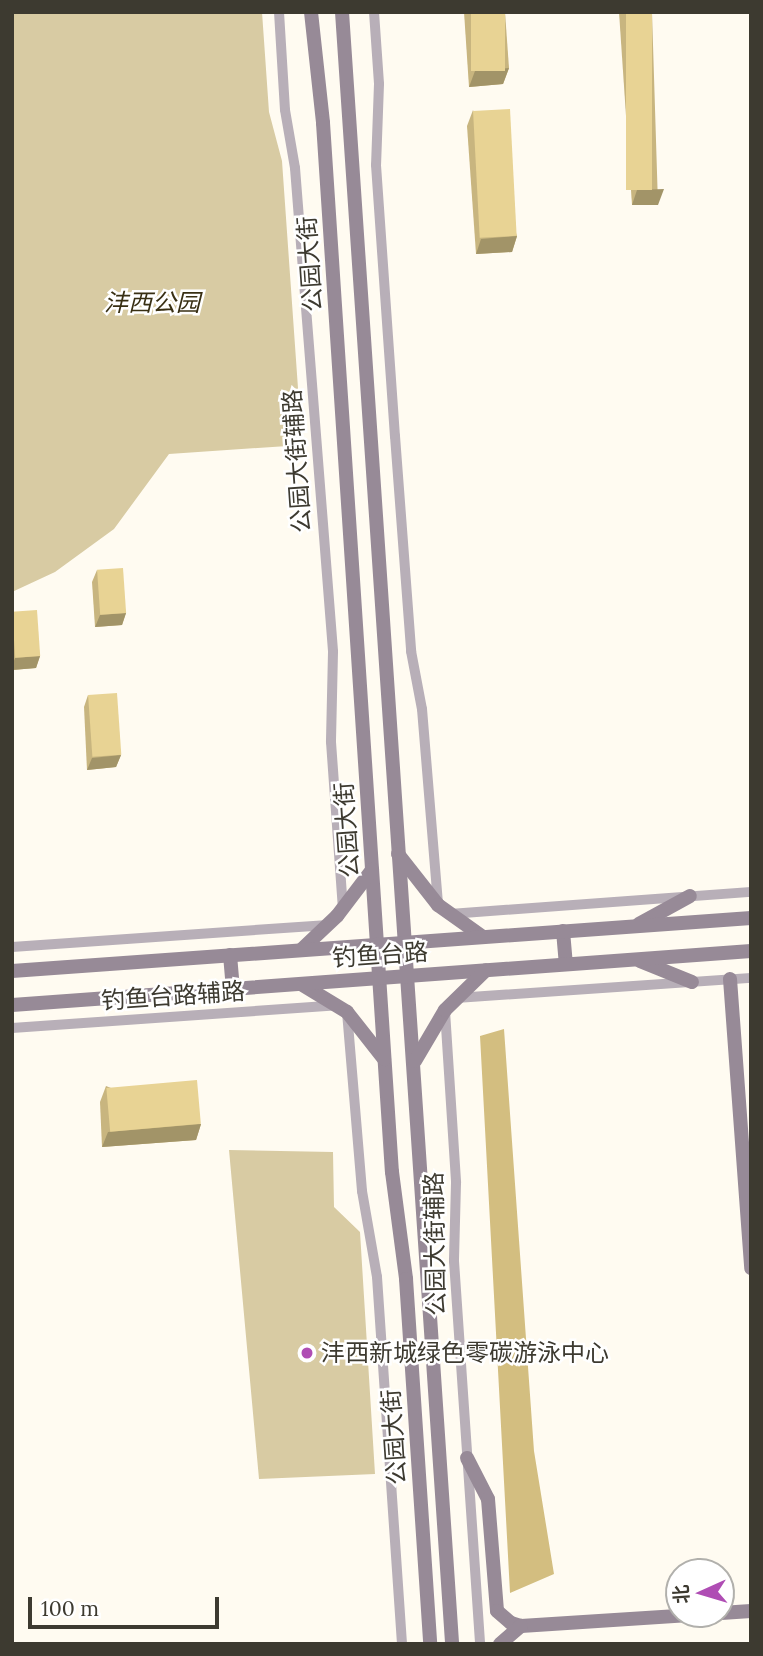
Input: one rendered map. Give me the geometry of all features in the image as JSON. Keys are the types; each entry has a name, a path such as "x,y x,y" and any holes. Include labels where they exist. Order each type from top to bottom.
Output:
{"main road":[{"name":"公园大街","path":"311,12 323,123 384,1060 406,1279 430,1644"},
{"name":"公园大街","path":"342,12 398,855 415,1060 452,1644"},
{"path":"398,855 444,909 483,937"},
{"path":"301,950 344,908 372,870"},
{"path":"634,926 690,896"},
{"name":"钓鱼台路","path":"12,971 751,918"},
{"path":"563,931 566,964"},
{"name":"钓鱼台路","path":"12,1004 751,951"},
{"path":"230,955 233,989"},
{"path":"635,960 692,982"},
{"path":"415,1060 445,1010 486,970"},
{"path":"730,979 751,1268"},
{"path":"301,984 342,1008 384,1060"},
{"path":"467,1458 488,1499 497,1611 521,1626 665,1617"},
{"path":"500,1644 521,1626"}],"street":[{"name":"公园大街辅路","path":"279,12 285,110 295,168 333,652 331,742 344,908"},
{"path":"374,12 379,84 376,165 411,651 422,709 444,909 751,892"},
{"path":"12,947 328,925"},
{"path":"456,998 751,978"},
{"path":"342,1008 362,1191 377,1278 402,1644"},
{"name":"钓鱼台路辅路","path":"12,1028 342,1008"},
{"name":"公园大街辅路","path":"445,1010 467,1458 480,1644"}],"green space":[{"name":"沣西公园","path":"12,12 262,12 269,112 282,161 302,445 169,454 114,529 55,572 12,592"},
{"name":"沣西新城绿色零碳游泳中心","path":"229,1150 333,1152 334,1207 360,1232 375,1474 259,1479"}],"shaded area":[{"path":"504,1029 534,1451 554,1574 510,1593 480,1036"}],"building":[{"path":"471,12 505,12 505,71 471,71"},
{"path":"626,12 652,12 652,190 626,190"},
{"path":"510,109 517,236 480,238 473,111"},
{"path":"123,568 126,613 100,615 97,570"},
{"path":"37,610 40,656 15,658 12,612"},
{"path":"117,693 121,755 92,757 88,695"},
{"path":"197,1080 201,1124 110,1132 106,1088"}],"place":[{"name":"沣西新城绿色零碳游泳中心","path":"307,1353"}]}
